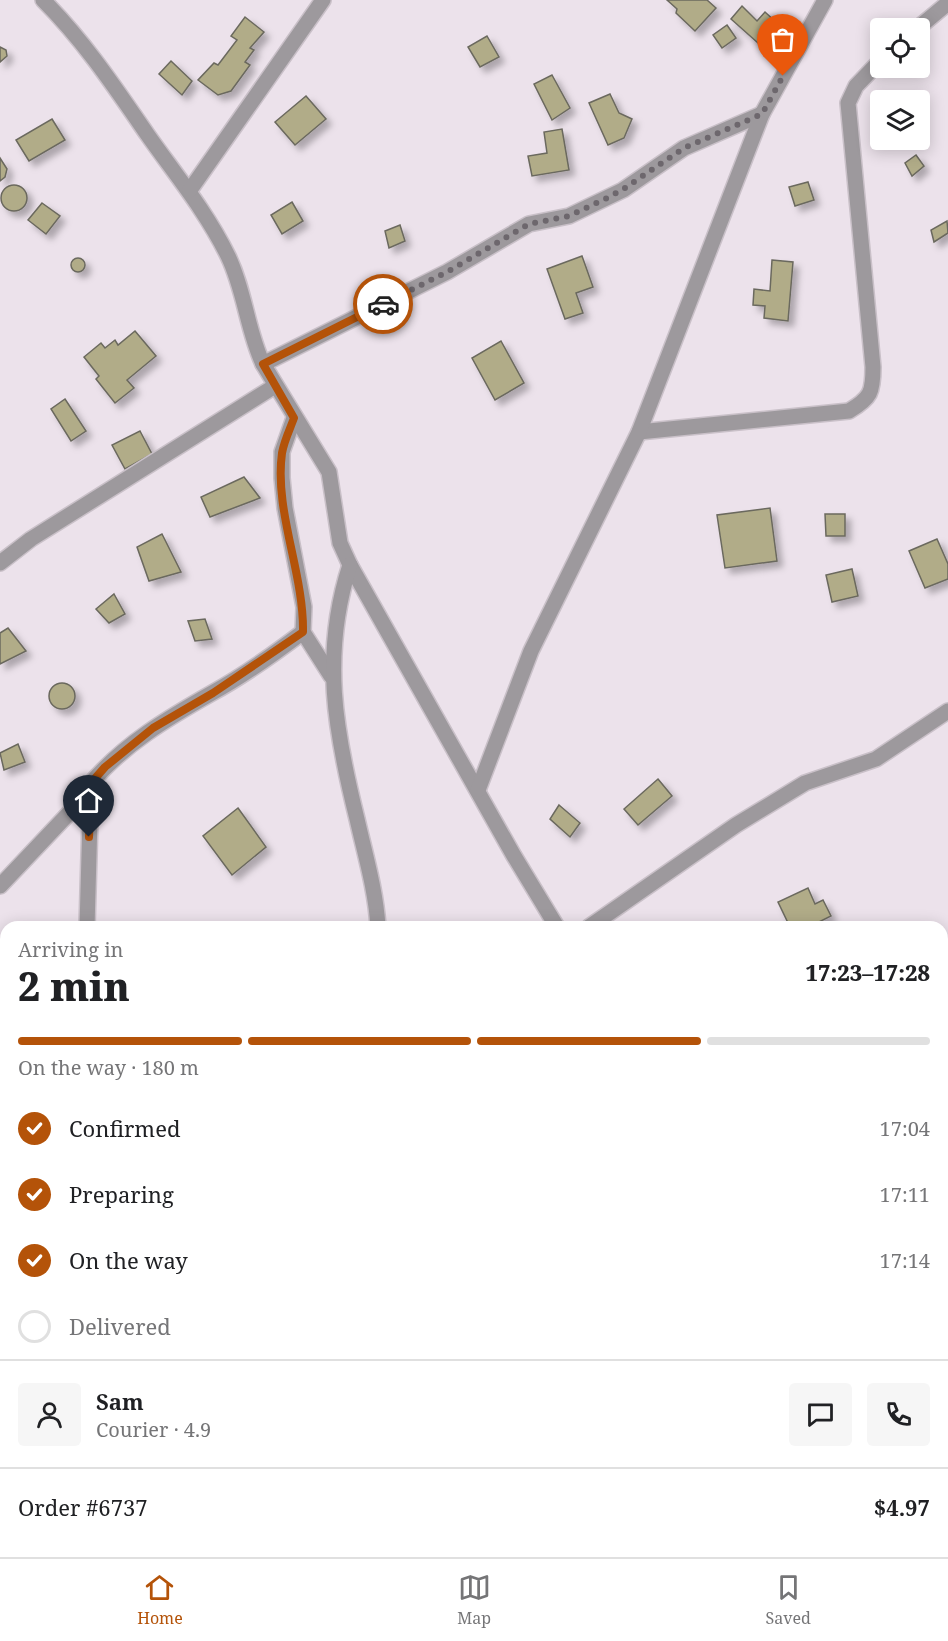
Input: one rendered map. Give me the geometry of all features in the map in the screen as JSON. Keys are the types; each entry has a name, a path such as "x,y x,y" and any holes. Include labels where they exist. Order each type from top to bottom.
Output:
{"street":[{"path":"43,0 74,30 190,190 228,255 240,284 255,346 263,364 294,418 314,444 329,472 340,543 350,566 554,921"},
{"path":"190,190 323,0"},
{"path":"478,790 531,651 639,432 762,114 825,0"},
{"path":"930,18 948,3"},
{"path":"639,432 849,411 866,401 873,387 873,367 848,103 856,86 870,71"},
{"path":"263,364 447,272 529,224 569,216 612,195 684,148 762,114"},
{"path":"0,563 31,539 275,386"},
{"path":"294,418 282,452 285,508 304,607 303,632 331,676"},
{"path":"350,566 341,591 331,676 337,732 366,855 377,921"},
{"path":"0,886 72,810 105,767 153,728 213,693 303,632"},
{"path":"597,921 736,825 805,783 876,759 948,711"},
{"path":"87,921 91,783"}],"building":[{"path":"667,0 707,0 716,8 695,31 676,13 677,9"},
{"path":"742,6 757,21 765,12 777,23 758,43 731,19"},
{"path":"245,17 264,32 250,48 254,50 245,62 250,65 231,91 218,95 198,80 214,63 218,65 237,40 231,36"},
{"path":"727,25 736,38 722,48 713,35"},
{"path":"487,36 499,57 480,67 468,47"},
{"path":"0,47 6,50 7,56 0,62"},
{"path":"171,61 192,81 182,95 159,74"},
{"path":"552,75 570,108 552,120 534,84"},
{"path":"610,94 619,113 632,119 624,138 608,145 589,103"},
{"path":"306,96 326,119 295,145 275,122"},
{"path":"52,119 65,140 29,161 16,140"},
{"path":"562,129 569,170 532,176 528,156 547,153 544,132"},
{"path":"916,155 924,166 912,176 905,163"},
{"path":"0,158 7,169 5,177 0,181"},
{"path":"808,182 814,200 795,206 789,187"},
{"path":"14,185 23,189 27,198 23,207 14,211 5,207 1,198 5,189"},
{"path":"292,202 303,221 282,234 271,215"},
{"path":"42,203 60,216 46,234 28,220"},
{"path":"947,221 948,233 934,242 931,230"},
{"path":"400,225 405,241 389,248 385,231"},
{"path":"582,256 593,287 576,293 583,313 565,319 547,269"},
{"path":"75,258 81,258 85,265 81,272 75,272 71,268 71,262"},
{"path":"772,260 793,262 788,321 764,318 765,306 753,305 754,289 770,291"},
{"path":"135,331 156,356 127,380 134,388 115,403 96,379 99,376 84,357 101,343 105,348 115,340 118,345"},
{"path":"501,341 524,383 495,400 472,358"},
{"path":"65,399 86,431 71,441 51,409"},
{"path":"140,431 152,454 125,469 112,445"},
{"path":"244,477 260,498 210,517 201,497"},
{"path":"770,508 777,561 725,568 717,515"},
{"path":"825,514 845,514 845,536 826,536"},
{"path":"162,534 181,572 149,581 137,547"},
{"path":"937,539 948,564 948,579 925,588 909,551"},
{"path":"852,569 858,596 832,602 826,575"},
{"path":"114,594 125,614 109,623 96,609"},
{"path":"205,619 212,639 195,641 188,621"},
{"path":"8,628 26,651 0,664 0,633"},
{"path":"62,683 71,687 75,696 71,705 62,709 53,705 49,696 53,687"},
{"path":"18,744 25,762 4,770 0,753"},
{"path":"658,779 672,796 638,825 624,809"},
{"path":"559,805 580,823 570,837 550,819"},
{"path":"238,808 266,847 232,875 203,836"},
{"path":"808,888 815,904 823,900 831,916 821,921 787,921 778,902"}],"way so far":[{"path":"383,304 447,272 529,224 569,216 622,190 684,148 762,114 783,76"}],"route":[{"path":"89,837 91,783 105,767 153,728 213,693 280,650 303,632 304,607 285,508 282,478 282,452 294,418 263,364 383,304"}]}
